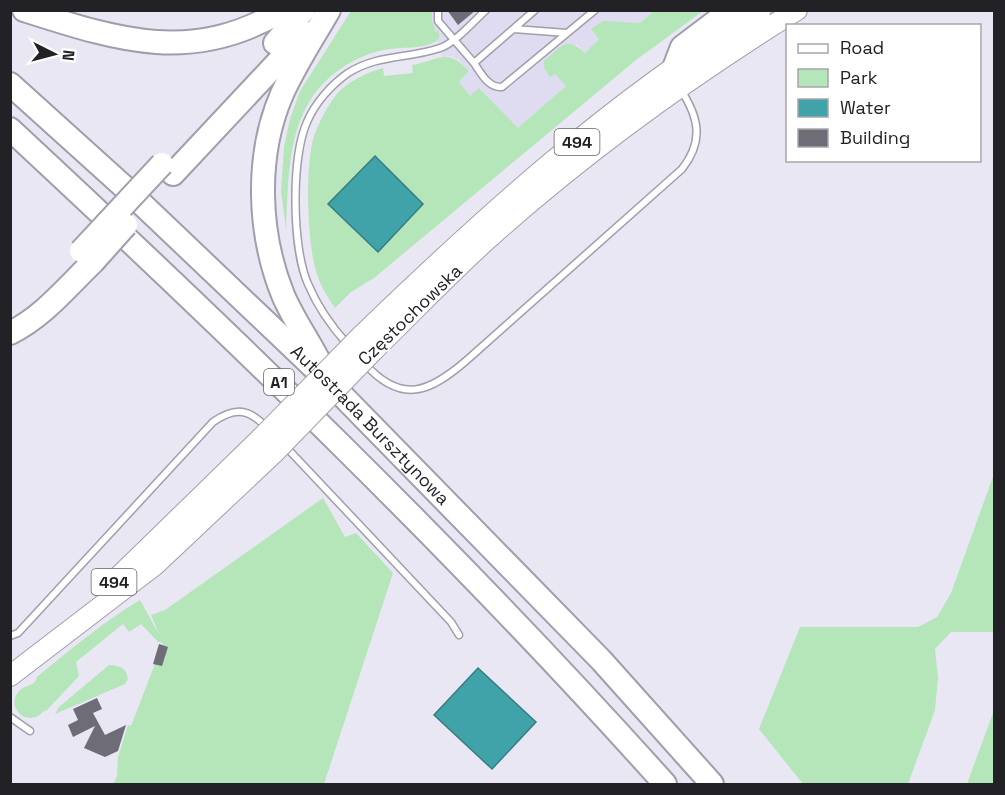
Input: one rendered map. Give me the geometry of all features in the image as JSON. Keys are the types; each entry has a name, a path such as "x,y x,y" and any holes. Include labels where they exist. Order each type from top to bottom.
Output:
{"highway":[{"path":"24,10 118,37 143,42 177,44 233,35 283,10"},
{"path":"10,333 46,309 87,256 167,169 304,10"},
{"path":"167,169 328,10"},
{"path":"328,10 281,96 266,151 263,201 264,225 275,274 294,317 313,347 330,383"},
{"path":"674,76 682,47 731,10"},
{"name":"Autostrada Bursztynowa","path":"10,84 123,186 330,383 601,660 712,784"},
{"name":"Autostrada Bursztynowa","path":"10,129 283,386 481,587 664,784"},
{"path":"10,150 70,185"},
{"path":"10,316 87,256"}],"main road":[{"name":"Częstochowska","path":"10,676 46,648 272,442 488,216 553,160 674,76 761,10"},
{"name":"Częstochowska","path":"674,76 797,10"}],"lane":[{"path":"438,10 438,21 452,40 495,87 502,87 596,10"},
{"path":"486,10 441,48 376,60 343,77 315,107 307,121 299,150 297,241 307,283 323,315 336,332 377,376 388,384 412,389 430,387 446,378 682,169 691,158 697,127 694,115 674,76"},
{"path":"474,63 535,10"},
{"path":"514,29 568,33"},
{"path":"10,636 18,633 213,422 222,416 239,411 258,417 272,442 451,622 459,635"},
{"path":"10,717 30,732"}],"shaded area":[{"path":"432,10 654,11 640,23 603,22 600,39 585,53 577,44 550,77 555,73 566,86 518,129 480,88 470,96 458,82 469,71 459,60 451,56 442,57 437,41 439,37 432,21"}],"green space":[{"path":"351,11 432,11 432,21 436,32 438,30 439,37 435,42 425,46 389,49 363,56 339,70 322,85 309,103 294,143 290,164 286,230 281,191 284,147 290,119 300,91"},
{"path":"654,11 703,11 636,60 374,278 351,292 335,308 316,273 310,238 308,182 314,136 326,110 341,90 358,78 383,68 384,76 413,73 412,65 449,57 455,59 469,71 459,82 470,96 479,88 518,128 566,86 555,74 550,77 544,68 544,61 555,51 568,44 585,53 599,39 591,29 603,21 640,23","holes":["375,156 378,251 328,204"]},
{"path":"994,474 994,632 951,632 935,649 938,678 935,710 908,784 803,784 759,729 800,627 918,627 937,617 951,593"},
{"path":"323,498 345,537 356,533 393,573 324,784 113,784 117,776 118,757 128,725 131,726 163,643 158,642 141,624 129,632 123,624 76,662 79,676 46,711 31,718 24,717 16,709 15,697 19,691 35,682 37,677 113,618 140,600 159,634 151,615 165,610"},
{"path":"109,665 124,670 128,679 125,684 55,714 59,707"},
{"path":"994,710 994,784 967,784"}],"water":[{"path":"375,156 423,204 378,252 328,204"},
{"path":"478,668 536,722 492,769 434,715"}],"building":[{"path":"447,10 476,10 458,25"},
{"path":"159,644 168,647 162,666 153,664"},
{"path":"97,698 102,709 93,713 105,735 126,725 118,751 105,757 84,748 95,726 73,737 68,725 78,720 73,709"}]}
